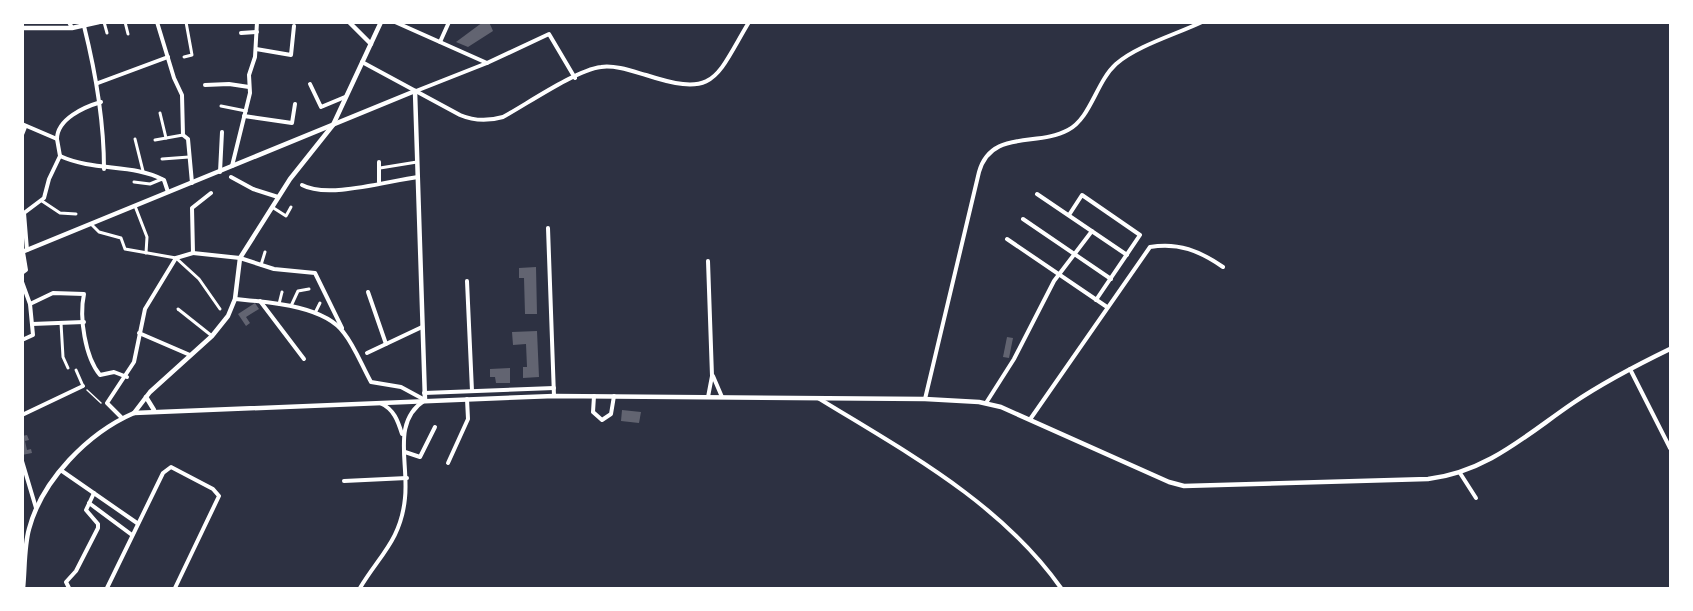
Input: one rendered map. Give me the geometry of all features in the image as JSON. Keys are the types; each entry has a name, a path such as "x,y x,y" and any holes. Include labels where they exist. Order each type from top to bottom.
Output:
{"street":[{"path":"69,22 72,28"},
{"path":"26,26 72,28 101,22 107,33"},
{"path":"125,22 128,34"},
{"path":"158,22 182,95 183,135"},
{"path":"184,57 192,56 186,22"},
{"path":"232,166 250,93 257,22"},
{"path":"350,22 371,44"},
{"path":"134,413 146,397 212,336 228,316 235,299 240,258 278,197 333,125 381,22"},
{"path":"395,22 487,63"},
{"path":"440,42 449,22"},
{"path":"362,62 467,118 491,120 503,117 575,78 605,67 640,73 679,86 700,85 717,74 748,22"},
{"path":"925,399 980,172 986,156 999,146 1055,136 1073,128 1114,65 1202,22"},
{"path":"84,26 101,102 104,169"},
{"path":"256,48 291,55 294,26"},
{"path":"241,33 257,32"},
{"path":"24,251 487,63 549,34 575,78"},
{"path":"98,83 168,57"},
{"path":"205,86 229,84 249,87"},
{"path":"310,84 321,107 346,97"},
{"path":"415,91 425,400"},
{"path":"22,273 26,270 24,218 26,210 42,201 60,156 58,129 72,116 101,102"},
{"path":"244,116 292,123 295,104"},
{"path":"221,106 246,111"},
{"path":"160,113 166,138"},
{"path":"22,136 24,125 57,139"},
{"path":"220,172 222,132"},
{"path":"155,140 183,135 188,139 192,183"},
{"path":"135,139 143,171"},
{"path":"60,156 78,164 104,169 143,171 162,179 168,192"},
{"path":"162,159 189,157"},
{"path":"379,162 379,182"},
{"path":"379,168 417,162"},
{"path":"231,177 253,189 278,197"},
{"path":"302,185 315,191 359,187 418,177"},
{"path":"134,182 150,184 162,179"},
{"path":"193,254 190,207 211,193"},
{"path":"1037,194 1127,255"},
{"path":"1069,215 1082,195 1140,235 1096,300"},
{"path":"42,201 60,213 76,214"},
{"path":"135,206 147,237 146,253"},
{"path":"22,207 29,208"},
{"path":"272,207 286,216 291,207"},
{"path":"1023,219 1111,279"},
{"path":"91,224 99,232 122,238 125,249 176,258 193,254 240,258 261,265 315,273 371,382 401,387 425,400"},
{"path":"548,228 554,396"},
{"path":"986,403 1060,275 1092,231"},
{"path":"1007,239 1107,307"},
{"path":"1031,418 1150,247 1189,248 1202,253 1223,267"},
{"path":"261,265 265,252"},
{"path":"176,258 199,279 220,309"},
{"path":"122,418 109,405 134,362 146,309 176,258"},
{"path":"708,261 712,376 708,397"},
{"path":"467,281 472,391"},
{"path":"22,282 30,304 33,335 22,340"},
{"path":"291,306 298,291 309,289"},
{"path":"279,304 282,292"},
{"path":"368,292 386,344"},
{"path":"30,304 54,293 84,294 84,322 92,365 100,375 114,372 127,377"},
{"path":"235,299 291,306 315,313 334,323 344,332"},
{"path":"260,301 304,359"},
{"path":"315,313 320,303"},
{"path":"178,309 212,336"},
{"path":"32,324 84,322"},
{"path":"61,323 63,357 68,368"},
{"path":"367,353 422,327"},
{"path":"140,333 190,355"},
{"path":"23,588 26,530 37,509 71,458 105,428 122,418 134,413 154,410 554,396 925,399 986,403 1031,418 1169,482 1201,487 1428,479 1460,473 1511,449 1582,397 1630,369 1671,349"},
{"path":"1630,369 1671,448"},
{"path":"22,415 83,386 76,370"},
{"path":"712,376 722,397"},
{"path":"424,393 554,388"},
{"path":"594,396 593,412 602,420 611,414 614,396"},
{"path":"146,397 154,410"},
{"path":"448,463 468,419 467,398"},
{"path":"818,398 971,495 1018,540 1061,588"},
{"path":"360,588 388,550 397,531 405,502 405,421 412,408 425,400"},
{"path":"378,402 388,407 394,414 405,441"},
{"path":"405,452 420,457 435,427"},
{"path":"22,461 37,509"},
{"path":"107,588 163,473 171,467 218,492 218,502 176,588"},
{"path":"62,471 137,523"},
{"path":"1460,473 1476,498"},
{"path":"344,481 406,478"},
{"path":"69,588 66,582 76,571 98,528 98,524 87,512 94,494"},
{"path":"89,503 132,535"}],"path":[{"path":"83,386 98,402 109,405"}],"building":[{"path":"483,22 489,22 493,31 468,47 456,42"},
{"path":"536,267 537,314 525,314 524,278 519,278 519,268"},
{"path":"255,303 259,309 246,317 250,323 246,326 238,314"},
{"path":"537,331 539,377 523,378 523,367 527,367 526,344 513,345 512,332"},
{"path":"1007,337 1013,338 1009,358 1003,357"},
{"path":"510,368 510,383 496,383 495,377 490,377 490,369"},
{"path":"622,410 641,412 639,423 621,421"},
{"path":"27,435 29,440 25,441 27,450 31,449 32,453 22,455 22,436"}]}
